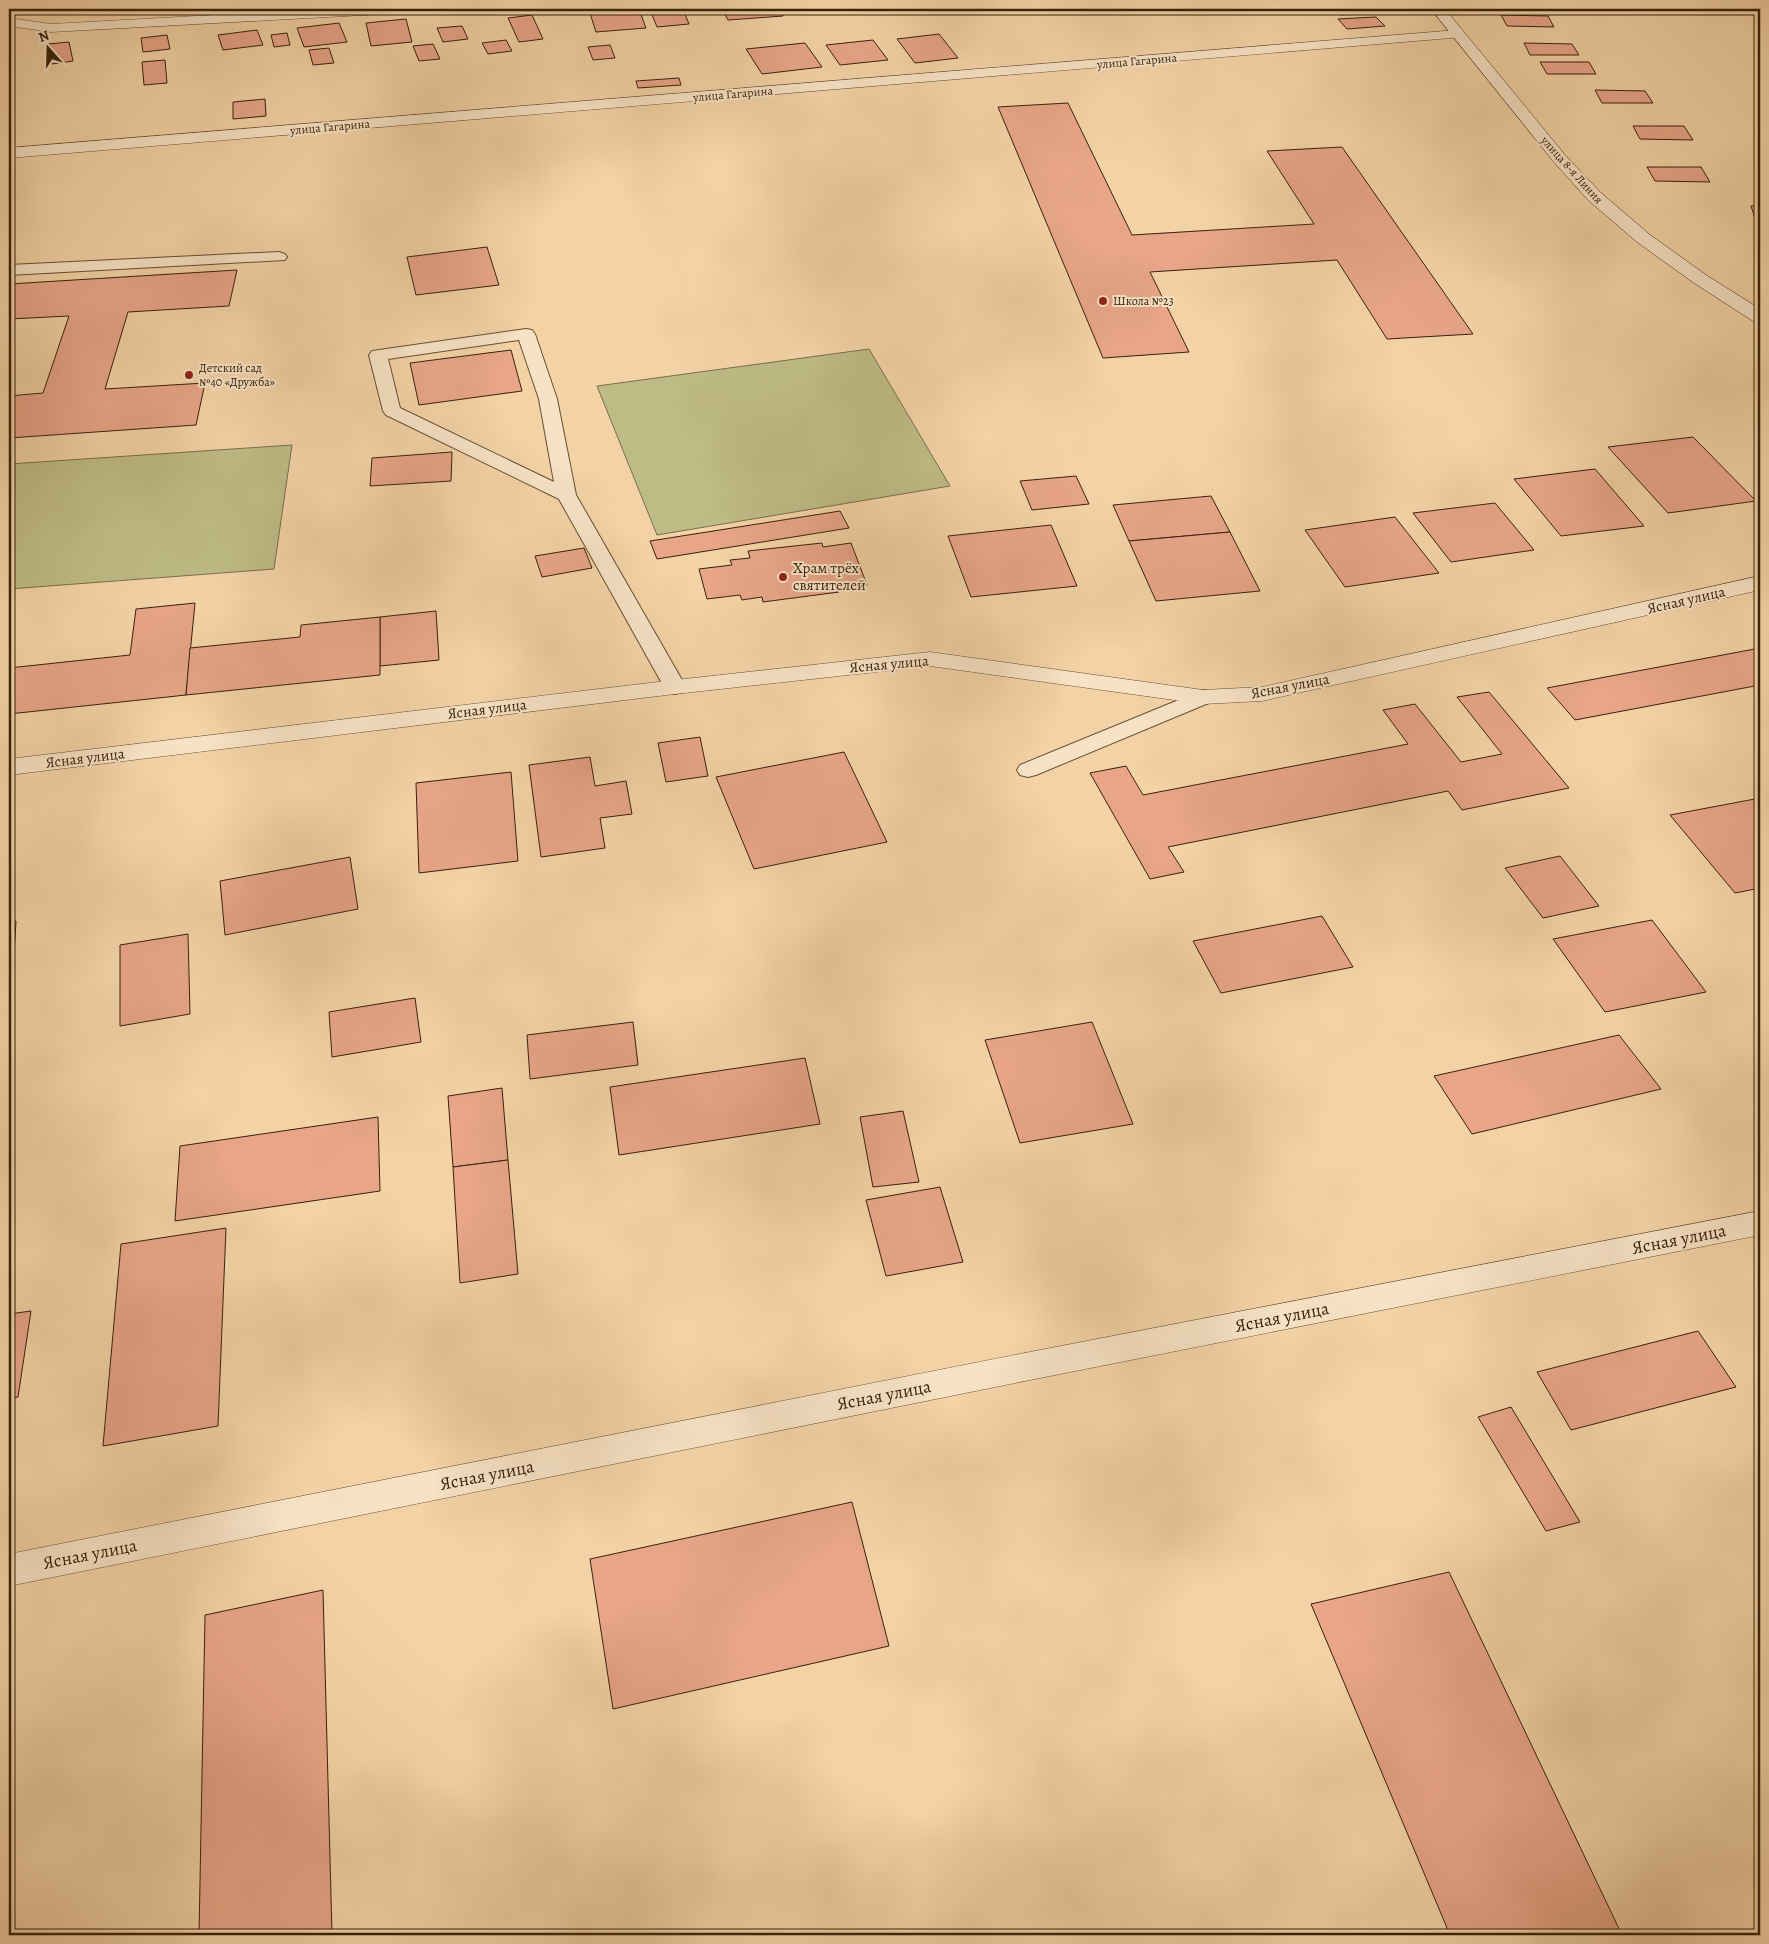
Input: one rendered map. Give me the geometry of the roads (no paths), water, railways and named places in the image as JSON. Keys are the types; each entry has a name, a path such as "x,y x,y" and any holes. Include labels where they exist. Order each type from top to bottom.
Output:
{"street":[{"path":"9,22 51,28 401,9"},
{"name":"улица 8-я Линия","path":"1438,9 1559,158 1594,196 1643,238 1700,279 1760,317"},
{"name":"улица Гагарина","path":"9,154 1458,34"},
{"name":"Ясная улица","path":"9,767 675,687 930,659 1204,697 1262,694 1760,583"},
{"name":"Ясная улица","path":"9,1570 1030,1366 1760,1223"}],"lane":[{"path":"9,270 279,257"},
{"path":"566,496 392,411 378,355 526,334 548,398 566,496 675,687"},
{"path":"1028,770 1204,697"}],"place":[{"name":"Школа №23","path":"1103,301"},
{"name":"Детский сад №40 «Дружба»","path":"189,375"},
{"name":"Храм трёх святителей","path":"783,577"}]}
